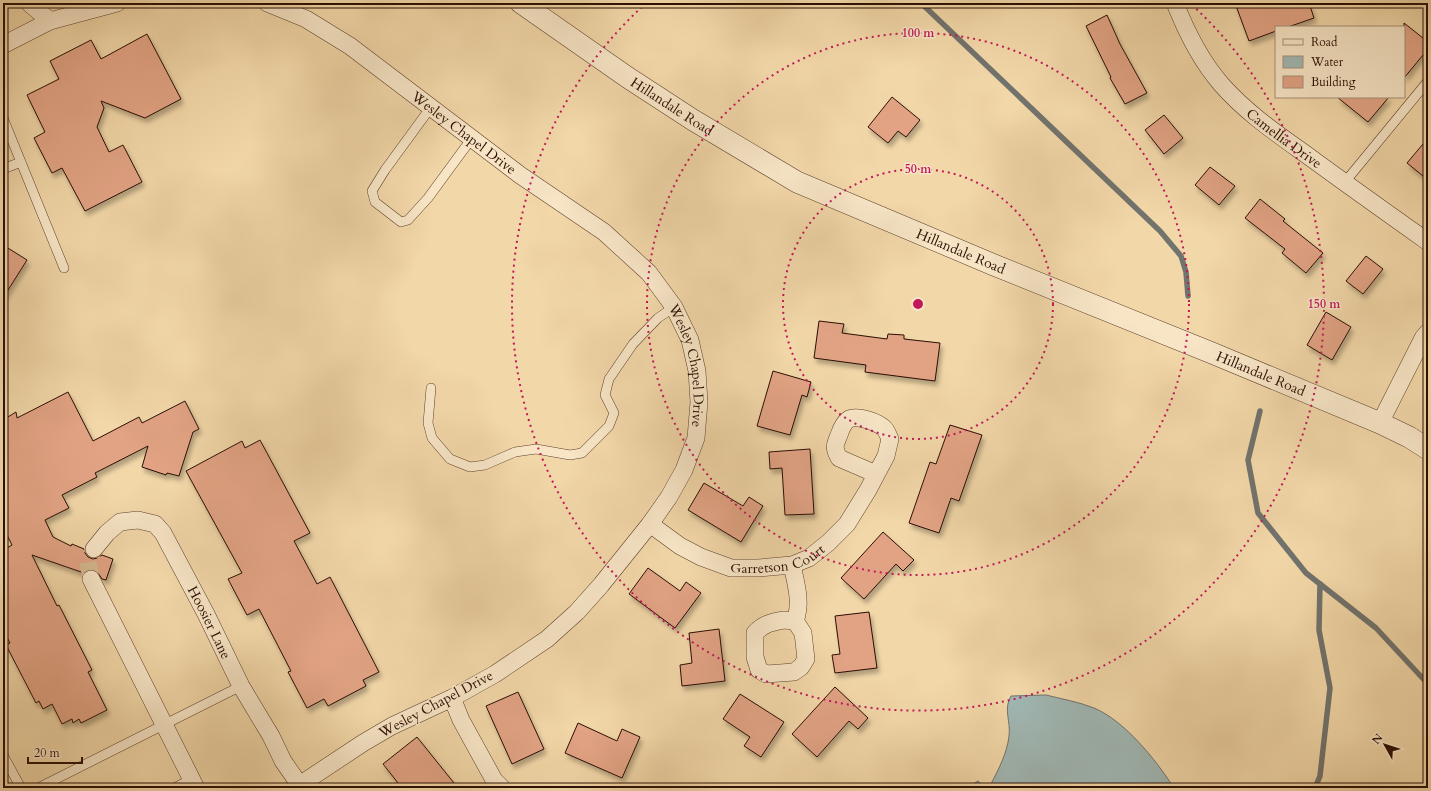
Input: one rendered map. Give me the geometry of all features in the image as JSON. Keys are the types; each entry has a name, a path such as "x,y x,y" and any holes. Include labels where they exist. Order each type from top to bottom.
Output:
{"street":[{"path":"29,3 50,21"},
{"path":"3,45 50,21 118,3"},
{"name":"Wesley Chapel Drive","path":"267,3 306,19 350,46 520,175 604,232 649,273 674,307 690,340 697,372 700,402 696,438 684,470 669,497 650,524 602,585 576,612 547,639 495,674 452,698 392,726 297,786"},
{"name":"Hillandale Road","path":"521,3 693,120 797,182 979,259 1205,350 1380,423 1409,437 1428,449"},
{"name":"Camellia Drive","path":"1175,3 1183,23 1201,56 1220,84 1242,106 1268,128 1428,242"},
{"path":"1380,423 1423,338 1428,332"},
{"name":"Garretson Court","path":"650,524 680,546 701,557 731,568 758,568 792,565 809,558 828,543 847,524 876,474"},
{"name":"Hoosier Lane","path":"94,549 107,533 120,522 138,520 155,524 163,533 206,614 241,686 271,736 297,786"},
{"path":"792,565 798,601 798,611 794,621"},
{"path":"91,579 194,783"},
{"path":"452,698 461,720 494,780 502,788"}],"lane":[{"path":"1345,182 1428,81"},
{"path":"431,107 385,170 372,191 375,202 401,222 408,220 428,198 472,138"},
{"path":"3,118 64,268"},
{"path":"3,169 21,162"},
{"path":"431,388 428,423 432,438 450,458 470,467 485,465 516,452 536,449 570,455 582,453 609,426 614,413 605,395 608,379 633,344 658,318 674,307"},
{"path":"38,788 241,686"},
{"path":"3,754 21,788"},
{"path":"174,788 194,783"}],"water":[{"path":"1046,695 1076,702 1106,714 1139,742 1174,788 986,788 990,786 1002,762 1008,743 1009,731 1007,710 1011,696"},
{"path":"978,781 986,788 970,788 971,785"}],"building":[{"path":"1235,3 1309,3 1314,18 1291,26 1275,26 1275,31 1249,41"},
{"path":"1107,15 1120,44 1147,93 1125,104 1110,78 1111,77 1086,26"},
{"path":"1404,23 1428,42 1428,49 1405,77 1405,26"},
{"path":"147,34 181,99 145,118 101,101 104,108 97,127 109,152 123,145 142,182 85,211 62,168 52,173 34,138 45,132 27,95 59,79 50,61 91,40 101,59"},
{"path":"892,97 920,120 906,137 898,131 888,143 868,127"},
{"path":"1338,98 1388,98 1368,122"},
{"path":"1164,115 1183,138 1164,154 1145,130"},
{"path":"1428,138 1428,180 1407,163"},
{"path":"1210,167 1235,186 1219,205 1195,185"},
{"path":"1260,199 1285,219 1283,221 1323,253 1306,273 1282,253 1285,249 1245,218"},
{"path":"3,245 27,260 3,298"},
{"path":"1366,256 1383,269 1363,294 1346,281"},
{"path":"1326,312 1351,327 1332,360 1307,345"},
{"path":"819,321 844,324 842,333 887,339 888,334 904,335 904,339 940,343 935,381 865,372 866,365 814,358"},
{"path":"773,371 811,382 807,397 802,395 790,435 757,426"},
{"path":"68,392 93,441 139,417 142,423 185,401 199,429 193,432 179,476 167,473 166,475 142,467 148,446 95,473 97,477 62,495 69,508 45,520 53,537 71,546 72,544 84,549 88,557 93,559 102,555 113,559 106,580 102,579 96,570 87,570 84,573 32,555 57,606 59,605 92,670 88,672 107,710 81,723 79,719 73,723 72,719 62,724 52,704 43,709 39,701 36,703 6,645 10,643 3,630 3,550 12,545 3,527 3,420 16,412 17,418"},
{"path":"950,425 982,435 959,501 951,498 939,533 909,523 930,462 936,464"},
{"path":"260,440 310,533 294,541 317,584 330,577 379,672 363,680 366,686 328,706 324,699 307,708 288,672 291,671 259,609 247,615 228,579 242,573 186,471 242,441 245,448"},
{"path":"810,449 814,514 785,515 782,468 770,469 769,452"},
{"path":"704,483 743,506 749,497 763,506 741,542 688,510"},
{"path":"883,532 914,560 903,571 896,564 864,599 841,578"},
{"path":"648,568 680,591 686,582 701,593 675,628 629,594"},
{"path":"869,612 877,668 835,673 832,655 840,654 835,616"},
{"path":"719,629 725,681 682,686 680,665 692,663 689,633"},
{"path":"835,687 868,718 858,729 849,721 817,757 792,734"},
{"path":"518,692 544,749 512,764 486,706"},
{"path":"740,694 784,722 761,757 744,746 750,737 723,719"},
{"path":"578,723 617,741 622,729 640,737 622,778 565,753"},
{"path":"417,737 458,788 402,788 383,764"}],"waterway":[{"path":"921,3 1160,231 1181,256 1186,272 1188,296"},
{"path":"1260,411 1248,460 1258,513 1306,573 1376,628 1428,684"},
{"path":"1315,788 1320,776 1330,688 1319,630 1320,584"}],"tunnel":[{"path":"91,579 88,562 94,549"}]}
